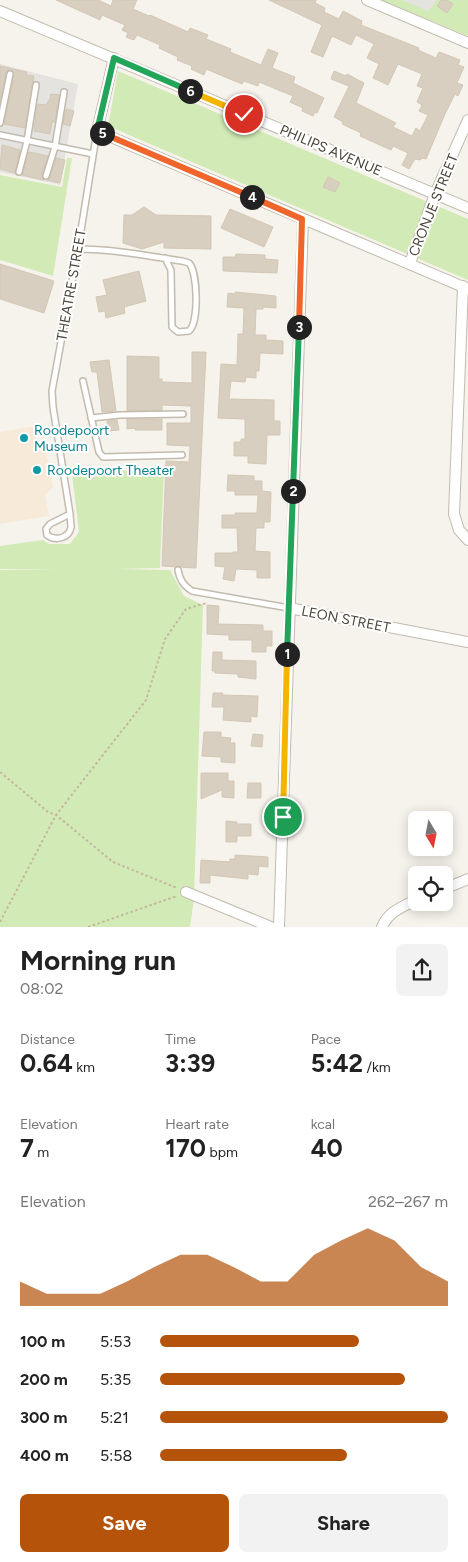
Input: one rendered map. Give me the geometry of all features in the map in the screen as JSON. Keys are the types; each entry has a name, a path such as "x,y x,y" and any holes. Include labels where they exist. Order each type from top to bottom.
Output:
{"street":[{"path":"367,0 468,43"},
{"name":"PHILIPS AVENUE","path":"0,11 468,208"},
{"name":"THEATRE STREET","path":"97,131 114,58"},
{"name":"CRONJE STREET","path":"410,263 435,194 468,120"},
{"path":"97,131 465,287 454,514 458,530 468,540"},
{"path":"279,927 302,219"},
{"name":"LEON STREET","path":"289,608 468,642"},
{"path":"453,886 468,880"},
{"path":"186,892 271,927"},
{"path":"382,927 391,914 408,904"}],"lane":[{"path":"0,123 10,74"},
{"path":"19,172 27,141 36,84"},
{"path":"46,176 54,147 64,92"},
{"name":"THEATRE STREET","path":"70,514 50,524 46,529 47,535 56,539 65,536 70,529 70,514 52,391 78,250 97,131"},
{"path":"0,135 93,154"},
{"path":"78,250 105,250 165,258 189,263 194,272 195,290 194,325 189,331 178,332 172,327 171,270 165,258"},
{"path":"83,381 99,452 103,457 182,455"},
{"path":"91,418 120,415 184,414"},
{"name":"LEON STREET","path":"178,570 184,586 192,591 289,608"}],"path":[{"path":"0,922 56,815 146,700 165,639 186,609 207,604"},
{"path":"0,772 113,862 186,892"},
{"path":"88,927 186,892"}],"shaded area":[{"path":"402,0 437,0 428,11"},
{"path":"0,64 78,84 60,185 0,172"},
{"path":"34,426 37,448 45,447 53,487 45,495 49,516 0,524 0,432"}],"green space":[{"path":"381,0 468,0 468,36"},
{"path":"118,71 468,219 468,280 108,126"},
{"path":"67,158 72,158 53,276 0,260 0,175 62,187"},
{"path":"164,468 160,568 115,569 170,570 184,596 203,605 194,899 190,927 0,927 0,570 60,570 0,569 0,546 43,540 49,544 70,544 79,532 72,474"}],"building":[{"path":"56,0 98,0 111,6 113,0 137,0 133,9 188,32 190,28 208,35 206,39 231,49 230,52 261,65 268,49 278,53 272,68 295,77 293,83 324,98 317,113 315,112 313,116 302,111 303,108 290,102 293,96 259,82 258,86 244,81 242,84 206,69 204,75 191,69 192,66 177,60 178,57 159,48 160,45 137,35 134,40 126,37 128,33 122,30 125,25 102,15 100,20"},
{"path":"269,0 316,0 315,3 325,8 324,12 339,19 343,11 362,21 361,25 419,48 418,50 436,58 439,52 460,60 458,65 464,67 457,83 463,85 458,96 455,94 445,114 426,159 415,159 409,169 402,165 408,153 393,146 391,150 360,136 361,133 342,124 343,122 334,117 349,86 331,79 334,71 346,76 347,74 364,83 356,103 396,123 393,127 412,136 416,128 420,131 428,115 419,111 422,105 417,102 423,88 417,86 422,74 398,64 388,85 373,78 379,64 367,58 374,44 356,35 351,45 332,36 323,57 311,52 322,25"},
{"path":"441,0 447,0 453,4 447,13 437,6"},
{"path":"0,66 27,72 26,75 34,76 25,128 4,124 14,73 10,70 6,72 0,101"},
{"path":"51,94 59,95 55,122 52,122 50,134 34,131 37,104 46,105"},
{"path":"66,109 74,111 70,126 63,124"},
{"path":"2,145 20,150 15,173 0,169"},
{"path":"29,152 48,156 42,175 44,180 22,175"},
{"path":"56,158 65,160 60,183 47,180 50,177"},
{"path":"328,177 340,183 335,192 323,187"},
{"path":"144,207 156,215 211,216 211,249 164,248 164,242 142,249 123,243 124,215 132,215"},
{"path":"230,209 273,227 264,247 221,228"},
{"path":"236,254 265,255 265,259 278,260 277,273 223,271 223,257 235,257"},
{"path":"0,264 54,281 44,313 0,299"},
{"path":"139,271 146,301 124,307 125,313 106,318 105,311 99,312 96,297 107,295 103,280"},
{"path":"235,292 276,296 276,308 263,307 263,309 256,309 255,335 266,335 266,340 283,341 283,354 260,353 259,371 256,371 256,378 246,377 245,382 231,381 229,399 274,400 274,421 280,421 280,435 267,435 266,464 248,463 248,456 234,456 234,442 241,442 241,439 245,439 245,419 218,418 221,364 237,365 238,334 243,334 244,308 227,307 228,293 235,294"},
{"path":"192,352 206,352 196,568 162,566 166,461 189,462 190,446 167,445 167,423 191,423 191,406 162,405 162,410 127,411 127,356 159,357 159,379 162,379 162,382 192,383"},
{"path":"109,360 116,411 102,412 97,372 92,372 90,362"},
{"path":"127,419 162,419 162,430 127,429"},
{"path":"117,420 119,430 108,431 107,421"},
{"path":"228,475 254,476 254,481 262,481 262,491 271,492 270,522 264,522 264,528 256,528 255,551 270,552 270,578 257,578 257,570 236,569 234,581 223,579 225,567 215,566 215,553 238,552 237,528 222,528 222,515 257,513 258,495 235,495 235,491 227,491"},
{"path":"207,605 219,606 218,624 263,625 263,631 272,631 272,646 266,646 266,652 252,652 252,640 229,640 229,635 207,634"},
{"path":"213,652 222,652 222,660 256,661 256,679 238,677 238,674 215,673 215,671 212,671"},
{"path":"213,693 258,696 257,717 251,716 251,722 223,720 224,707 212,707"},
{"path":"204,732 221,732 221,737 231,738 230,743 235,743 235,763 221,762 221,757 202,756"},
{"path":"253,734 263,735 262,747 251,746"},
{"path":"201,773 228,773 228,781 234,781 234,798 222,797 222,790 201,799"},
{"path":"248,783 261,783 261,798 247,798"},
{"path":"226,821 237,822 237,824 251,824 251,836 237,836 237,842 226,842"},
{"path":"235,855 268,857 268,867 259,866 258,875 248,874 248,879 210,875 210,883 200,883 201,860 230,862 230,859 235,859"}],"place":[{"name":"Roodepoort Museum","path":"24,438"},
{"name":"Roodepoort Theater","path":"37,470"}],"route":[{"path":"244,114 114,58 97,131 302,219 283,817"}]}
